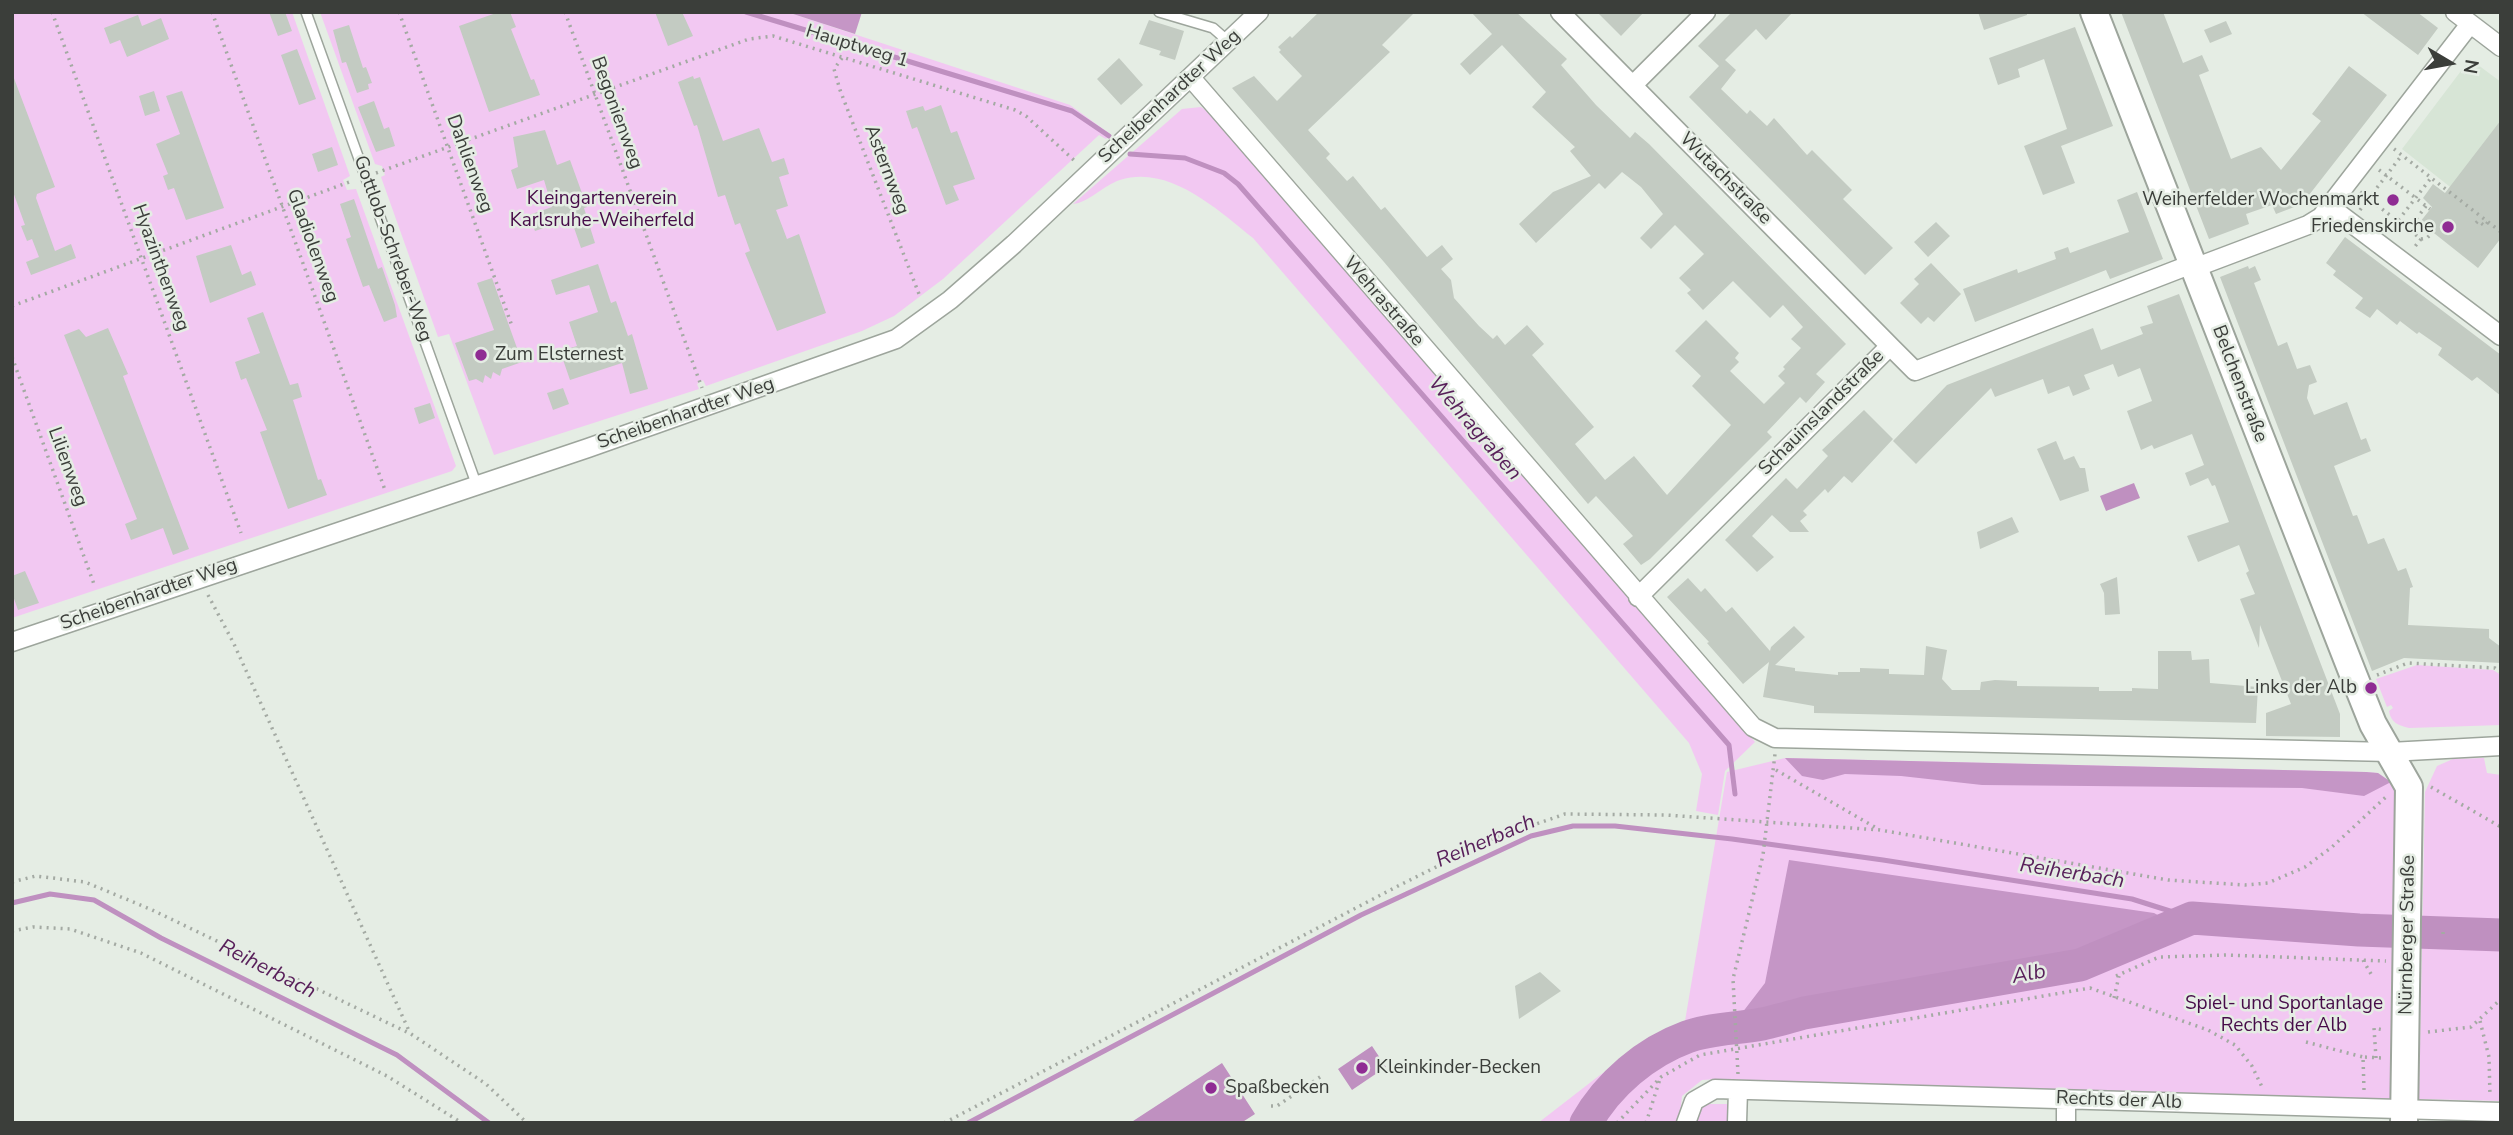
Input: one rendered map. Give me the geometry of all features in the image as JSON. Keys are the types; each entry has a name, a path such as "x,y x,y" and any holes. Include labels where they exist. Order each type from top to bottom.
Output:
{"street":[{"name":"Scheibenhardter Weg","path":"12,642 477,486 854,356 896,339 969,284 1192,79 1259,12"},
{"name":"Wutachstraße","path":"1560,12 1889,346"},
{"path":"1633,85 1706,12"},
{"name":"Belchenstraße","path":"2094,12 2356,683 2373,724 2390,752"},
{"path":"2455,12 2501,47"},
{"name":"Schauinslandstraße","path":"1638,597 1889,346 1915,371 2308,225 2330,207 2470,24"},
{"name":"Wehrastraße","path":"1192,79 1753,727 1775,738"},
{"path":"2330,207 2501,336"},
{"path":"1775,738 2390,752 2501,746"},
{"name":"Nürnberger Straße","path":"2390,752 2409,787 2409,910 2397,963 2404,1117"},
{"name":"Rechts der Alb","path":"1686,1123 1689,1108 1705,1093 1715,1089 2362,1109 2404,1117 2495,1112"},
{"path":"1737,1123 1738,1090"},
{"path":"2066,1100 2066,1123"}],"lane":[{"name":"Gottlob-Schreber-Weg","path":"306,12 477,486"},
{"path":"1159,12 1213,28 1229,43"}],"path":[{"name":"Hyazinthenweg","path":"52,12 241,533"},
{"name":"Gladiolenweg","path":"212,12 384,490"},
{"name":"Dahlienweg","path":"399,12 513,326"},
{"name":"Begonienweg","path":"565,12 703,391 691,395"},
{"name":"Hauptweg 1","path":"383,170 760,37 773,36 1015,110 1026,116 1073,158"},
{"name":"Asternweg","path":"842,58 834,69 919,294"},
{"path":"2382,139 2501,232"},
{"path":"1066,171 1084,155"},
{"path":"2350,223 2402,155"},
{"path":"2386,176 2428,208 2408,230"},
{"path":"2379,244 2431,178"},
{"path":"12,306 345,184"},
{"path":"2368,199 2421,239"},
{"path":"2476,223 2478,221 2485,226 2488,222"},
{"path":"2403,262 2421,239 2430,235 2427,232"},
{"name":"Lilienweg","path":"12,357 95,587"},
{"path":"200,577 411,1034"},
{"path":"2356,683 2408,663 2495,668 2501,672"},
{"path":"1737,1067 1733,979 1763,855 1776,770 1775,738"},
{"path":"1776,770 1880,830"},
{"path":"944,1123 1490,841 1565,814 1589,812 1769,820 1880,830 2168,880 2256,884 2283,878 2305,867 2332,847 2389,795 2409,787 2426,784 2501,827"},
{"path":"12,882 36,876 85,882 411,1034 486,1084 527,1123"},
{"path":"2443,926 2443,934"},
{"path":"12,931 33,928 70,929 141,953 387,1076 462,1123"},
{"path":"2114,998 2118,975 2159,957 2226,955 2397,963"},
{"path":"2363,960 2371,974"},
{"path":"1617,1123 1661,1077 1700,1055 2091,988 2208,1030 2235,1045 2252,1066 2264,1092"},
{"path":"2418,1032 2460,1030 2480,1021 2501,999"},
{"path":"2480,1021 2495,1112"},
{"path":"2306,1042 2375,1058 2374,1028"},
{"path":"2362,1109 2363,1057"},
{"path":"1271,1106 1277,1106 1323,1075"},
{"path":"1646,1123 1661,1077"}],"shaded area":[{"path":"787,12 862,12 855,34"},
{"path":"2470,59 2501,82 2501,227 2402,149"},
{"path":"2134,483 2140,498 2106,511 2100,496"},
{"path":"1785,758 2366,772 2378,773 2391,782 2364,796 2302,788 1982,785 1901,776 1845,774 1823,780 1802,776"},
{"path":"1789,860 2154,913 2165,919 2164,925 2077,959 1813,1001 1743,1021 1742,1013 1765,983"},
{"name":"Kleinkinder-Becken","path":"1372,1046 1386,1067 1352,1090 1338,1069"},
{"name":"Spaßbecken","path":"1222,1063 1255,1114 1241,1123 1130,1123"}],"green space":[{"path":"12,12 292,12 350,176 343,180 347,190 356,189 456,466 452,471 12,618"},
{"name":"Kleingartenverein Karlsruhe-Weiherfeld","path":"320,12 787,12 1070,105 1110,134 1106,139 1099,135 943,279 894,316 862,331 706,386 703,380 697,384 699,389 494,455 449,334 438,337 381,177 385,175 382,166 375,164"},
{"path":"1201,107 1211,114 1755,742 1725,771 1718,815 1696,811 1702,774 1689,743 1253,238 1192,192 1157,178 1120,180 1084,201 1073,204 1182,109"},
{"path":"2417,665 2493,670 2501,675 2501,725 2409,728 2396,723 2389,711 2393,708 2391,705 2387,707 2376,679"},
{"name":"Spiel- und Sportanlage Rechts der Alb","path":"1785,758 2378,773 2397,787 2396,1101 1718,1079 1702,1080 1682,1096 1679,1123 1538,1123 1600,1075 1685,1021 1727,772"},
{"path":"2484,758 2487,773 2501,775 2501,1101 2419,1099 2425,792 2437,766 2453,759"},
{"path":"1698,1104 1733,1104 1733,1123 1690,1123"}],"building":[{"path":"269,12 285,12 292,31 278,36"},
{"path":"499,12 510,12 516,27 511,29 531,80 534,79 540,95 489,112 459,26"},
{"path":"655,12 682,12 693,36 668,46"},
{"path":"1319,12 1415,12 1382,45 1390,52 1308,130 1330,154 1326,158 1347,181 1353,176 1381,210 1385,207 1427,257 1442,245 1453,259 1441,269 1451,280 1454,298 1493,339 1497,335 1505,345 1527,325 1544,344 1532,355 1594,427 1575,444 1605,480 1634,456 1667,495 1731,425 1692,386 1701,376 1675,351 1706,320 1739,353 1735,358 1739,362 1730,371 1764,404 1785,383 1778,376 1801,348 1791,339 1803,327 1783,305 1770,318 1733,281 1703,310 1687,293 1691,290 1679,278 1704,254 1675,225 1651,249 1640,238 1663,214 1641,187 1622,172 1605,189 1599,183 1536,243 1519,224 1553,192 1591,176 1570,151 1575,147 1532,107 1546,92 1502,45 1470,75 1460,64 1492,34 1471,12 1516,12 1567,59 1561,65 1596,105 1630,138 1635,132 1649,144 1846,344 1816,374 1825,382 1806,403 1800,397 1767,432 1772,437 1641,565 1623,544 1633,536 1596,496 1588,504 1384,262 1232,88 1254,76 1277,101 1302,76 1279,52 1281,50 1278,47 1290,36 1292,38"},
{"path":"1597,12 1644,12 1621,36"},
{"path":"1732,12 1793,12 1766,40 1756,29 1725,60 1736,70 1721,89 1747,114 1750,110 1767,126 1774,118 1807,155 1812,150 1852,190 1843,199 1893,248 1865,275 1689,97 1719,66 1698,46"},
{"path":"1978,12 2027,12 2027,15 1984,30"},
{"path":"2121,12 2163,12 2183,63 2202,55 2209,71 2199,75 2231,159 2261,147 2281,170 2321,121 2312,114 2349,66 2387,95 2302,204 2276,214 2272,205 2246,214 2249,224 2209,239"},
{"path":"2361,12 2417,12 2438,28 2418,55"},
{"path":"138,15 142,26 161,18 169,39 127,57 120,40 110,44 104,28"},
{"path":"1149,20 1184,31 1175,60 1159,55 1161,51 1139,44"},
{"path":"2226,21 2232,34 2210,43 2204,30"},
{"path":"349,25 363,68 366,67 372,83 368,84 369,89 357,93 346,62 342,63 333,30"},
{"path":"2075,27 2113,126 2061,146 2075,183 2043,195 2024,146 2067,129 2044,59 2018,69 2020,77 1998,85 1989,58"},
{"path":"297,49 316,99 299,105 281,55"},
{"path":"1119,58 1143,85 1121,105 1097,79"},
{"path":"12,73 55,187 37,194 36,198 55,251 71,244 76,258 31,275 26,262 39,257 32,239 27,241 21,226 25,225 12,189"},
{"path":"693,76 694,79 700,77 723,141 759,128 772,162 784,158 789,174 779,177 788,206 776,210 787,239 799,234 826,313 777,331 745,253 750,251 740,223 735,225 725,195 718,197 697,125 694,126 678,82"},
{"path":"154,91 160,111 145,116 139,96"},
{"path":"182,91 224,208 186,220 174,188 168,190 163,176 168,174 156,144 180,134 166,96"},
{"path":"374,101 384,129 389,127 395,146 376,152 358,107"},
{"path":"941,105 951,133 957,131 975,179 953,186 959,200 946,205 917,127 912,129 906,111 923,106 925,111"},
{"path":"2501,120 2501,238 2478,268 2420,222 2432,207 2423,198 2433,184 2445,193"},
{"path":"545,130 557,165 570,160 587,207 584,208 595,243 581,248 571,219 535,231 529,215 552,207 544,180 517,189 511,170 518,167 513,137"},
{"path":"332,147 338,165 318,172 312,154"},
{"path":"2137,192 2163,259 2110,279 2106,270 1975,322 1963,289 2017,269 2018,273 2056,259 2054,252 2068,247 2070,253 2129,232 2117,200"},
{"path":"354,199 378,269 382,267 395,305 397,317 384,322 369,285 363,287 346,239 351,237 340,204"},
{"path":"1936,222 1950,236 1928,257 1914,242"},
{"path":"2345,237 2501,355 2501,396 2477,377 2472,381 2438,355 2442,348 2419,332 2417,334 2400,321 2397,325 2377,309 2370,318 2355,308 2363,298 2333,275 2336,271 2326,263"},
{"path":"231,245 242,275 251,271 256,285 210,303 196,256"},
{"path":"1931,263 1961,294 1934,322 1928,317 1921,324 1900,303 1919,284 1914,279"},
{"path":"598,264 611,303 616,301 628,336 632,334 648,389 630,394 622,363 570,380 560,351 577,346 569,322 598,312 589,285 556,295 551,280"},
{"path":"2248,266 2249,269 2255,266 2261,280 2254,283 2278,346 2287,342 2297,369 2310,365 2317,382 2309,385 2307,398 2314,415 2347,402 2361,440 2366,438 2371,451 2334,466 2353,516 2357,515 2368,544 2384,538 2398,571 2406,568 2413,587 2410,588 2408,625 2489,629 2489,638 2501,647 2501,663 2404,658 2372,671 2220,277"},
{"path":"492,278 522,362 502,369 500,376 493,372 491,379 485,375 483,383 476,379 469,381 455,343 494,330 477,283"},
{"path":"2179,294 2340,714 2340,737 2266,736 2266,713 2291,704 2260,625 2259,648 2240,599 2255,594 2246,573 2249,571 2239,545 2198,562 2187,536 2229,522 2215,485 2212,486 2208,478 2190,486 2185,473 2204,465 2192,434 2154,449 2152,445 2141,450 2127,411 2152,401 2140,368 2118,377 2113,364 2084,375 2090,389 2073,396 2069,386 2048,394 2043,379 1995,397 1991,388 1916,464 1893,441 1947,385 2093,328 2101,350 2143,334 2140,327 2153,323 2147,306"},
{"path":"263,312 290,385 298,383 302,397 293,400 318,480 321,479 327,495 288,509 260,432 267,430 246,378 241,380 235,362 260,353 247,318"},
{"path":"108,328 128,374 123,376 189,549 173,555 163,528 131,540 125,524 137,519 64,335 79,329 86,337"},
{"path":"563,388 569,404 553,410 547,393"},
{"path":"430,403 435,418 419,424 414,408"},
{"path":"1864,410 1893,439 1852,483 1844,476 1828,493 1825,489 1803,511 1807,515 1800,521 1809,532 1790,532 1772,515 1752,536 1774,557 1757,572 1725,540 1786,478 1797,489 1828,456 1822,450"},
{"path":"2056,441 2064,460 2074,456 2080,468 2085,468 2089,491 2060,501 2037,449"},
{"path":"2012,517 2019,532 1980,549 1977,532"},
{"path":"25,571 39,603 18,610 12,593 12,576"},
{"path":"2117,577 2120,614 2105,615 2104,593 2100,584"},
{"path":"1688,578 1701,592 1705,588 1726,612 1732,607 1770,651 1794,626 1805,637 1775,665 1795,668 1795,671 1838,675 1838,672 1860,672 1860,668 1889,669 1889,674 1924,675 1926,646 1947,650 1942,679 1952,690 1980,690 1981,682 1995,680 2017,681 2017,686 2099,687 2099,691 2132,691 2132,688 2158,689 2158,651 2191,651 2192,660 2209,659 2210,683 2258,687 2256,723 1814,713 1814,706 1763,697 1769,662 1743,684 1667,597"},
{"path":"1540,972 1561,991 1519,1019 1515,986"}],"waterway":[{"path":"746,12 1072,111 1109,136"},
{"name":"Wehragraben","path":"1130,154 1185,158 1224,173 1238,184 1729,745 1735,794"},
{"name":"Reiherbach","path":"968,1123 1361,915 1531,836 1573,826 1615,826 1883,860 2132,899 2192,918"},
{"name":"Reiherbach","path":"12,903 50,894 94,900 161,938 397,1055 489,1123"},
{"name":"Alb","path":"1586,1123 1605,1095 1629,1071 1657,1051 1687,1037 1762,1024 1804,1013 2080,965 2192,918 2359,930 2501,935"}],"place":[{"name":"Weiherfelder Wochenmarkt","path":"2393,200"},
{"name":"Friedenskirche","path":"2448,227"},
{"name":"Zum Elsternest","path":"481,355"},
{"name":"Links der Alb","path":"2371,688"},
{"name":"Kleinkinder-Becken","path":"1362,1068"},
{"name":"Spaßbecken","path":"1211,1088"}]}
